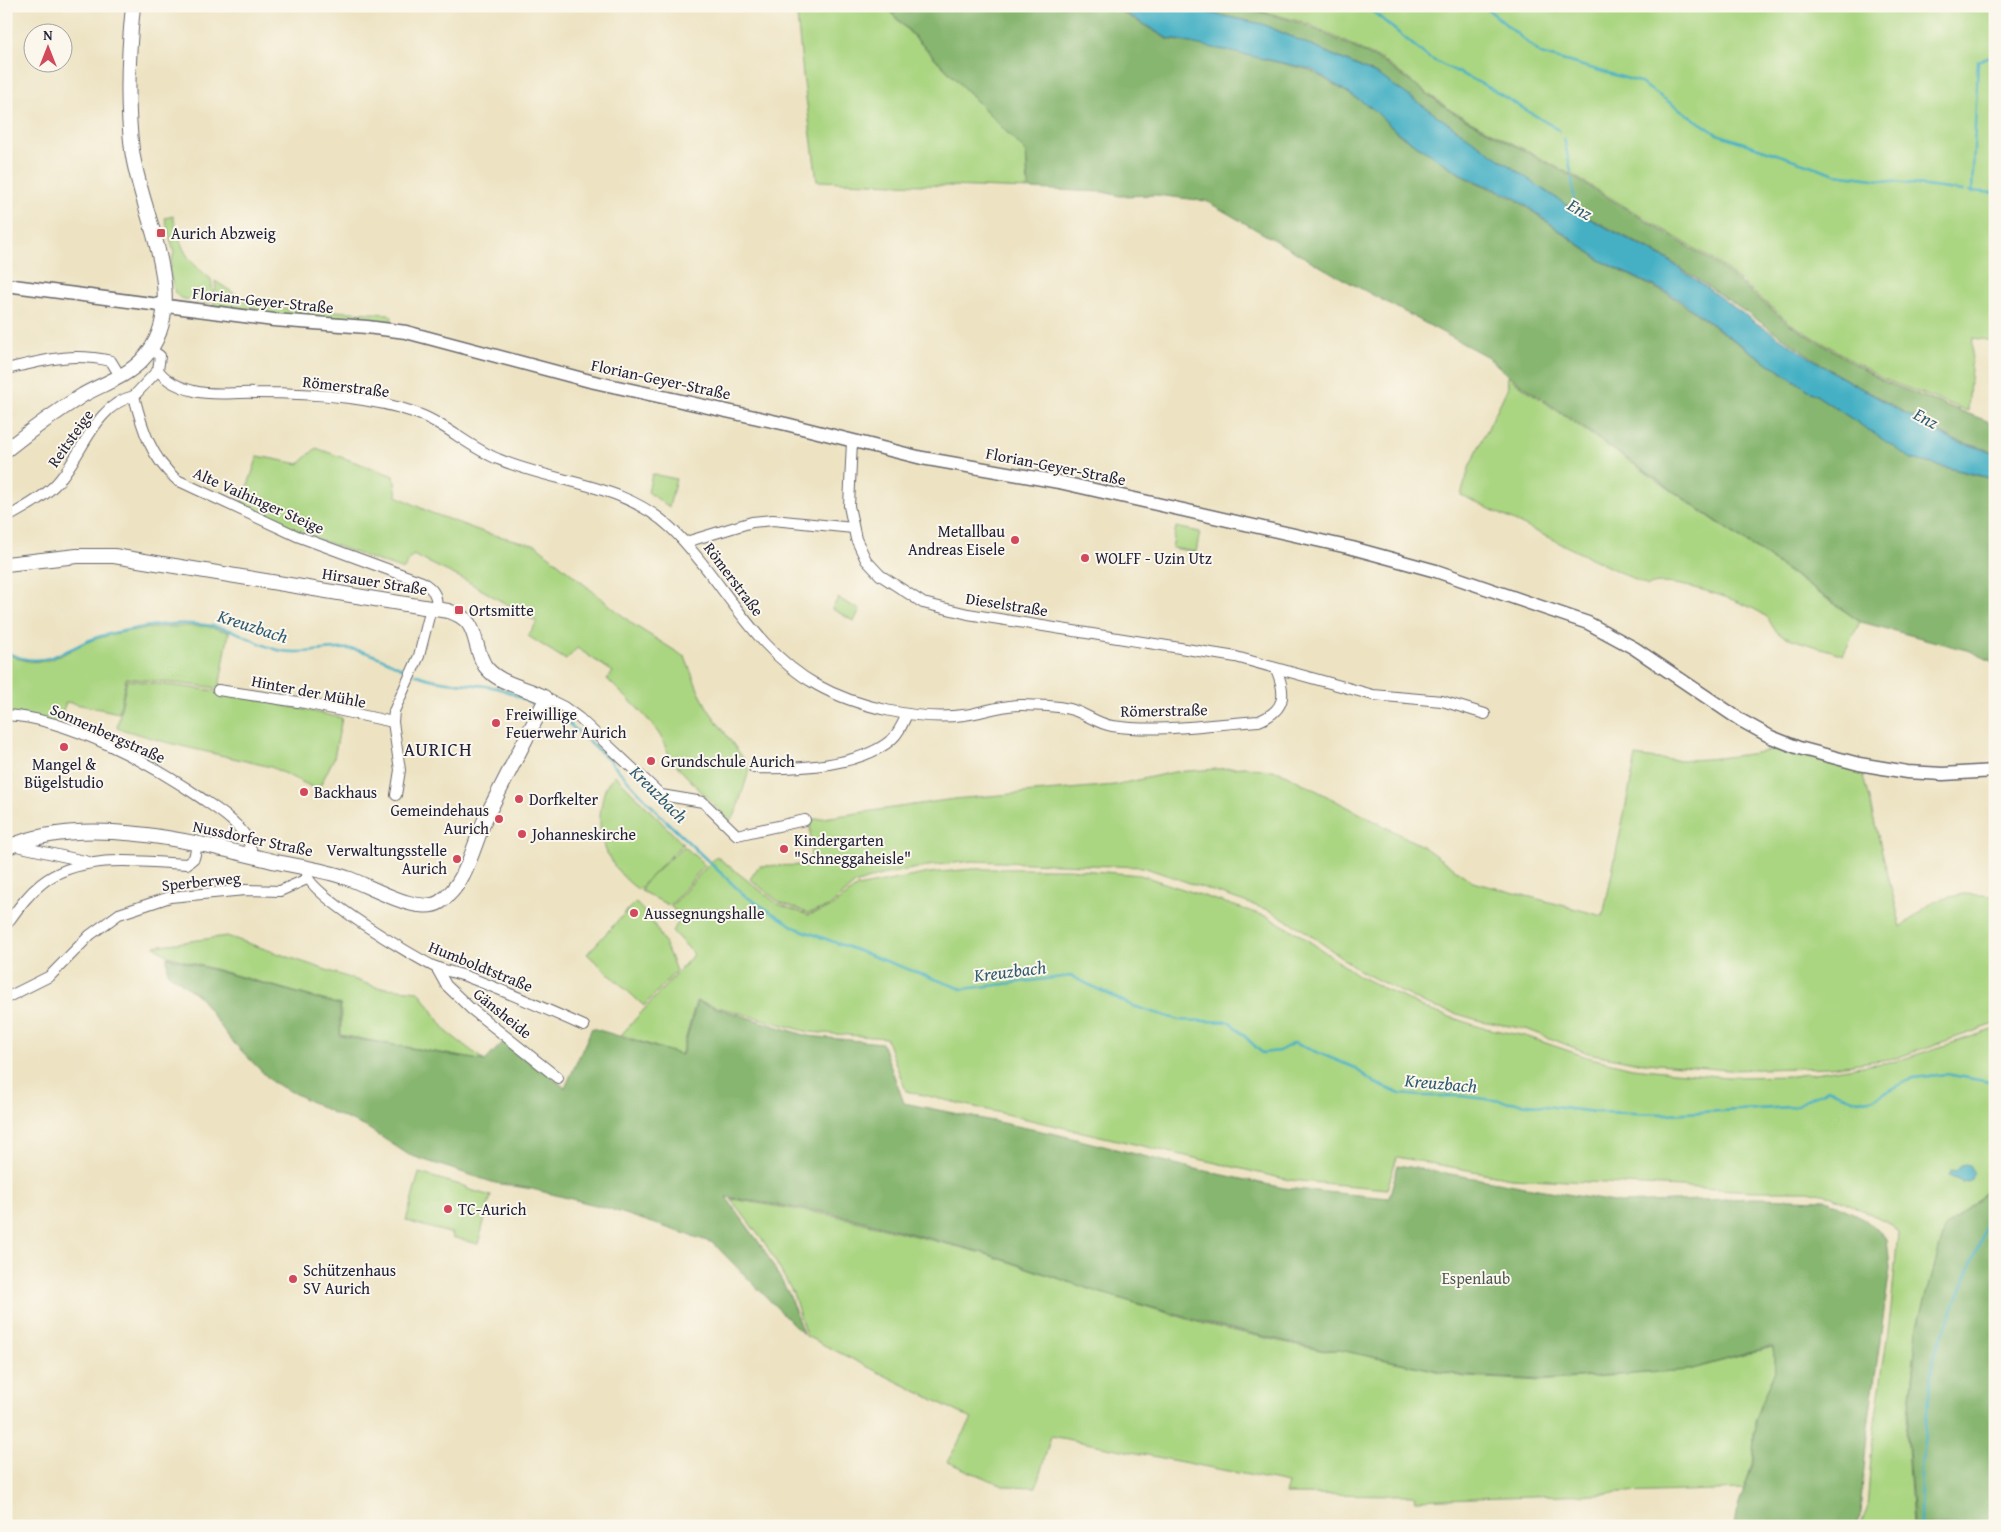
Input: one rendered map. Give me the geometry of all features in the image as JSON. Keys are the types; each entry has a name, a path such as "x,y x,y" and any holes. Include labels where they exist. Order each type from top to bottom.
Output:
{"main road":[{"path":"6,450 63,409 137,365 150,350 161,329 165,305 163,273 136,178 132,150 127,74 133,6"},
{"name":"Hirsauer Straße","path":"6,564 76,556 114,556 433,608 458,614 469,624 484,664 489,671 543,704"},
{"name":"Nussdorfer Straße","path":"15,847 44,836 86,832 198,842 253,856 307,874 323,870 349,878 415,905 428,906 438,904 450,893 468,865 478,835 543,704"}],"street":[{"name":"Florian-Geyer-Straße","path":"6,285 274,320 406,332 590,381 786,424 922,458 1059,482 1385,556 1493,589 1576,618 1627,644 1712,702 1759,731 1783,743 1813,753 1859,764 1907,772 1943,774 1995,771"},
{"path":"134,396 158,370 160,356 150,350"},
{"path":"6,369 57,357 86,356 111,361 120,376"},
{"name":"Römerstraße","path":"158,370 163,377 195,392 298,394 376,402 414,412 478,450 500,460 530,471 598,488 628,500 653,515 686,542 736,610 776,655 817,685 850,700 881,710 907,714 961,716 999,706 1019,705 1074,710 1110,726 1142,728 1259,721 1275,712 1282,697 1282,687 1276,669"},
{"name":"Reitsteige","path":"6,518 54,486 69,468 107,411 121,399 134,396"},
{"name":"Alte Vaihinger Steige","path":"134,396 149,444 165,470 177,480 296,536 422,582 434,592 437,600 433,608"},
{"name":"Dieselstraße","path":"852,441 849,506 853,528 866,560 880,575 923,603 968,614 1236,657 1263,663 1276,669 1322,679 1373,695 1442,701 1485,714"},
{"path":"686,542 752,522 773,520 853,528"},
{"path":"396,795 400,763 393,722 394,710 415,666 433,608"},
{"name":"Hinter der Mühle","path":"218,690 287,700 393,722"},
{"path":"543,704 564,707 579,718 661,795 703,802 737,835 805,820"},
{"path":"754,768 814,766 856,757 891,740 902,728 907,714"},
{"name":"Sonnenbergstraße","path":"6,715 36,719 58,725 151,766 232,820 246,836 253,856"},
{"path":"15,847 89,862 118,861 187,864 194,858 198,842"},
{"path":"6,925 22,903 43,883 89,862"},
{"name":"Humboldtstraße","path":"307,874 318,892 370,928 436,967 475,980 584,1026"},
{"name":"Sperberweg","path":"6,998 50,976 90,935 118,914 170,897 245,890 280,891 307,874"},
{"name":"Gänsheide","path":"436,967 446,985 470,1008 558,1078"}],"green space":[{"path":"796,6 884,6 1026,152 1028,189 817,181"},
{"path":"885,6 1112,6 1167,39 1212,47 1310,70 1372,108 1397,133 1466,178 1515,199 1601,261 1673,297 1730,338 1912,459 1995,480 1995,663 1970,651 1861,622 1508,375 1488,357 1332,273 1206,201 1156,195 1120,196 1103,192 1029,189 1026,152"},
{"path":"1178,6 1226,6 1265,13 1307,25 1381,61 1452,112 1575,178 1717,264 1789,324 1883,381 1995,424 1995,452 1952,439 1835,373 1666,258 1584,215 1547,192 1379,75 1263,24"},
{"path":"1232,6 1995,6 1995,341 1973,338 1968,411 1883,379 1790,323 1717,262 1576,177 1452,111 1382,60 1307,23"},
{"path":"173,216 185,252 195,265 211,279 213,292 209,304 180,298 175,293 169,270 174,253 165,218"},
{"path":"215,281 245,300 277,308 389,314 392,317 391,322 387,325 253,313 213,306 216,293"},
{"path":"1507,376 1860,622 1843,655 1778,633 1764,615 1725,597 1688,586 1657,583 1648,586 1461,495 1470,465 1508,387"},
{"path":"316,448 394,476 397,496 429,512 486,533 536,545 634,625 685,657 708,709 750,768 735,815 729,821 676,765 652,724 607,679 613,672 577,648 566,660 528,636 537,622 465,580 413,555 403,570 298,532 241,505 258,456 299,464"},
{"path":"652,474 676,479 669,507 648,492"},
{"path":"1176,527 1200,532 1196,552 1172,548"},
{"path":"838,598 860,610 854,621 832,609"},
{"path":"205,626 229,632 219,688 126,678 119,713 66,702 58,724 6,713 6,653 20,659 43,661 62,655 95,639 121,633 157,628"},
{"path":"127,680 218,691 342,718 334,758 318,790 271,767 169,743 117,728"},
{"path":"1781,747 1861,768 1901,927 1934,901 1963,894 1995,896 1995,1024 1896,1058 1830,1067 1729,1070 1634,1062 1588,1053 1526,1029 1481,1021 1427,1005 1362,972 1302,929 1271,911 1143,867 972,861 928,866 881,875 855,884 829,907 808,913 779,902 750,879 759,866 811,865 810,820 954,799 1115,785 1174,772 1244,767 1279,771 1422,846 1473,882 1603,916 1636,756 1672,760 1706,759 1776,750"},
{"path":"615,775 683,844 639,890 612,863 600,828 603,798 607,784"},
{"path":"684,846 705,865 670,906 641,891 646,881"},
{"path":"716,856 778,904 808,915 830,908 857,887 930,873 973,869 1069,869 1140,875 1268,917 1299,934 1359,976 1426,1009 1480,1027 1525,1036 1587,1057 1632,1068 1728,1077 1793,1076 1897,1061 1995,1029 1995,1183 1945,1228 1917,1329 1906,1433 1912,1526 1859,1526 1867,1507 1872,1445 1891,1309 1898,1232 1890,1223 1832,1196 1808,1191 1756,1191 1511,1178 1397,1157 1387,1189 1289,1180 906,1091 886,1038 809,1032 696,1001 681,1055 621,1035 694,954 672,931 683,917 671,907"},
{"path":"635,902 655,925 676,971 644,1006 587,954"},
{"path":"227,936 376,987 419,991 447,1032 485,1061 341,1035 341,1005 168,956 155,946"},
{"name":"Espenlaub","path":"167,957 340,1005 340,1036 485,1061 506,1039 565,1088 592,1028 682,1055 697,1002 808,1036 882,1043 904,1103 1056,1134 1191,1168 1284,1188 1389,1198 1398,1165 1619,1203 1756,1198 1827,1200 1863,1218 1887,1238 1890,1268 1867,1434 1860,1513 1856,1526 1734,1526 1736,1513 1753,1463 1755,1421 1775,1370 1773,1346 1689,1370 1541,1380 1464,1376 1340,1350 1323,1350 1206,1323 1098,1292 982,1252 835,1214 726,1197 763,1248 789,1294 803,1334 713,1243 607,1208 532,1189 495,1183 409,1155 366,1127 333,1113 272,1082 230,1039 199,996 168,973"},
{"name":"TC-Aurich","path":"419,1173 491,1196 478,1244 452,1237 453,1234 406,1221"},
{"path":"1995,1184 1995,1526 1913,1526 1907,1433 1917,1330 1945,1228"},
{"path":"731,1199 836,1216 982,1253 1098,1292 1204,1324 1323,1351 1339,1350 1464,1377 1541,1381 1689,1370 1773,1347 1775,1371 1755,1421 1752,1463 1744,1489 1414,1500 1415,1495 1285,1494 1288,1483 1051,1436 1036,1487 1004,1486 947,1462 972,1419 806,1336 793,1293 766,1245"}],"water":[{"path":"1114,6 1175,6 1262,24 1380,76 1547,192 1584,216 1666,259 1755,322 1834,373 1952,440 1995,453 1995,479 1912,459 1731,338 1674,296 1602,261 1514,197 1466,177 1397,132 1372,108 1311,69 1167,38"},
{"path":"1961,1165 1969,1165 1974,1173 1971,1180 1962,1182 1949,1176 1951,1171 1956,1172"}],"waterway":[{"path":"1366,6 1429,58 1488,87 1559,130"},
{"path":"1484,6 1541,54 1639,82 1717,134 1836,174 1963,191"},
{"path":"1972,192 1978,61 1995,54"},
{"path":"1564,138 1571,172"},
{"name":"Enz","path":"1572,178 1575,211"},
{"path":"1969,191 1995,193"},
{"name":"Kreuzbach","path":"6,652 31,660 42,659 52,657 111,633 154,626 194,624 233,631 275,650 291,652 341,649 358,650 410,672"},
{"name":"Kreuzbach","path":"415,674 445,682 497,688 537,706"},
{"name":"Kreuzbach","path":"546,711 567,722 606,757 665,820 744,895 796,928 962,989 1071,976 1133,1006 1179,1020 1230,1022 1262,1053 1279,1051 1294,1043 1353,1067 1375,1083 1400,1094 1461,1096 1595,1112 1666,1114 1793,1107 1828,1089 1855,1100 1873,1099 1913,1078 1946,1074 1995,1083"},
{"path":"1920,1526 1921,1469 1933,1358 1986,1227 1995,1182"}],"place":[{"name":"Aurich Abzweig","path":"161,233"},
{"name":"Metallbau Andreas Eisele","path":"1015,540"},
{"name":"WOLFF - Uzin Utz","path":"1085,558"},
{"name":"Ortsmitte","path":"459,610"},
{"name":"Freiwillige Feuerwehr Aurich","path":"496,723"},
{"name":"Mangel & Bügelstudio","path":"64,747"},
{"name":"Grundschule Aurich","path":"651,761"},
{"name":"Backhaus","path":"304,792"},
{"name":"Dorfkelter","path":"519,799"},
{"name":"Gemeindehaus Aurich","path":"499,819"},
{"name":"Johanneskirche","path":"522,834"},
{"name":"Kindergarten \"Schneggaheisle\"","path":"784,849"},
{"name":"Verwaltungsstelle Aurich","path":"457,859"},
{"name":"Aussegnungshalle","path":"634,913"},
{"name":"TC-Aurich","path":"448,1209"},
{"name":"Schützenhaus SV Aurich","path":"293,1279"}],"district":[{"name":"AURICH","path":"438,749"}]}
